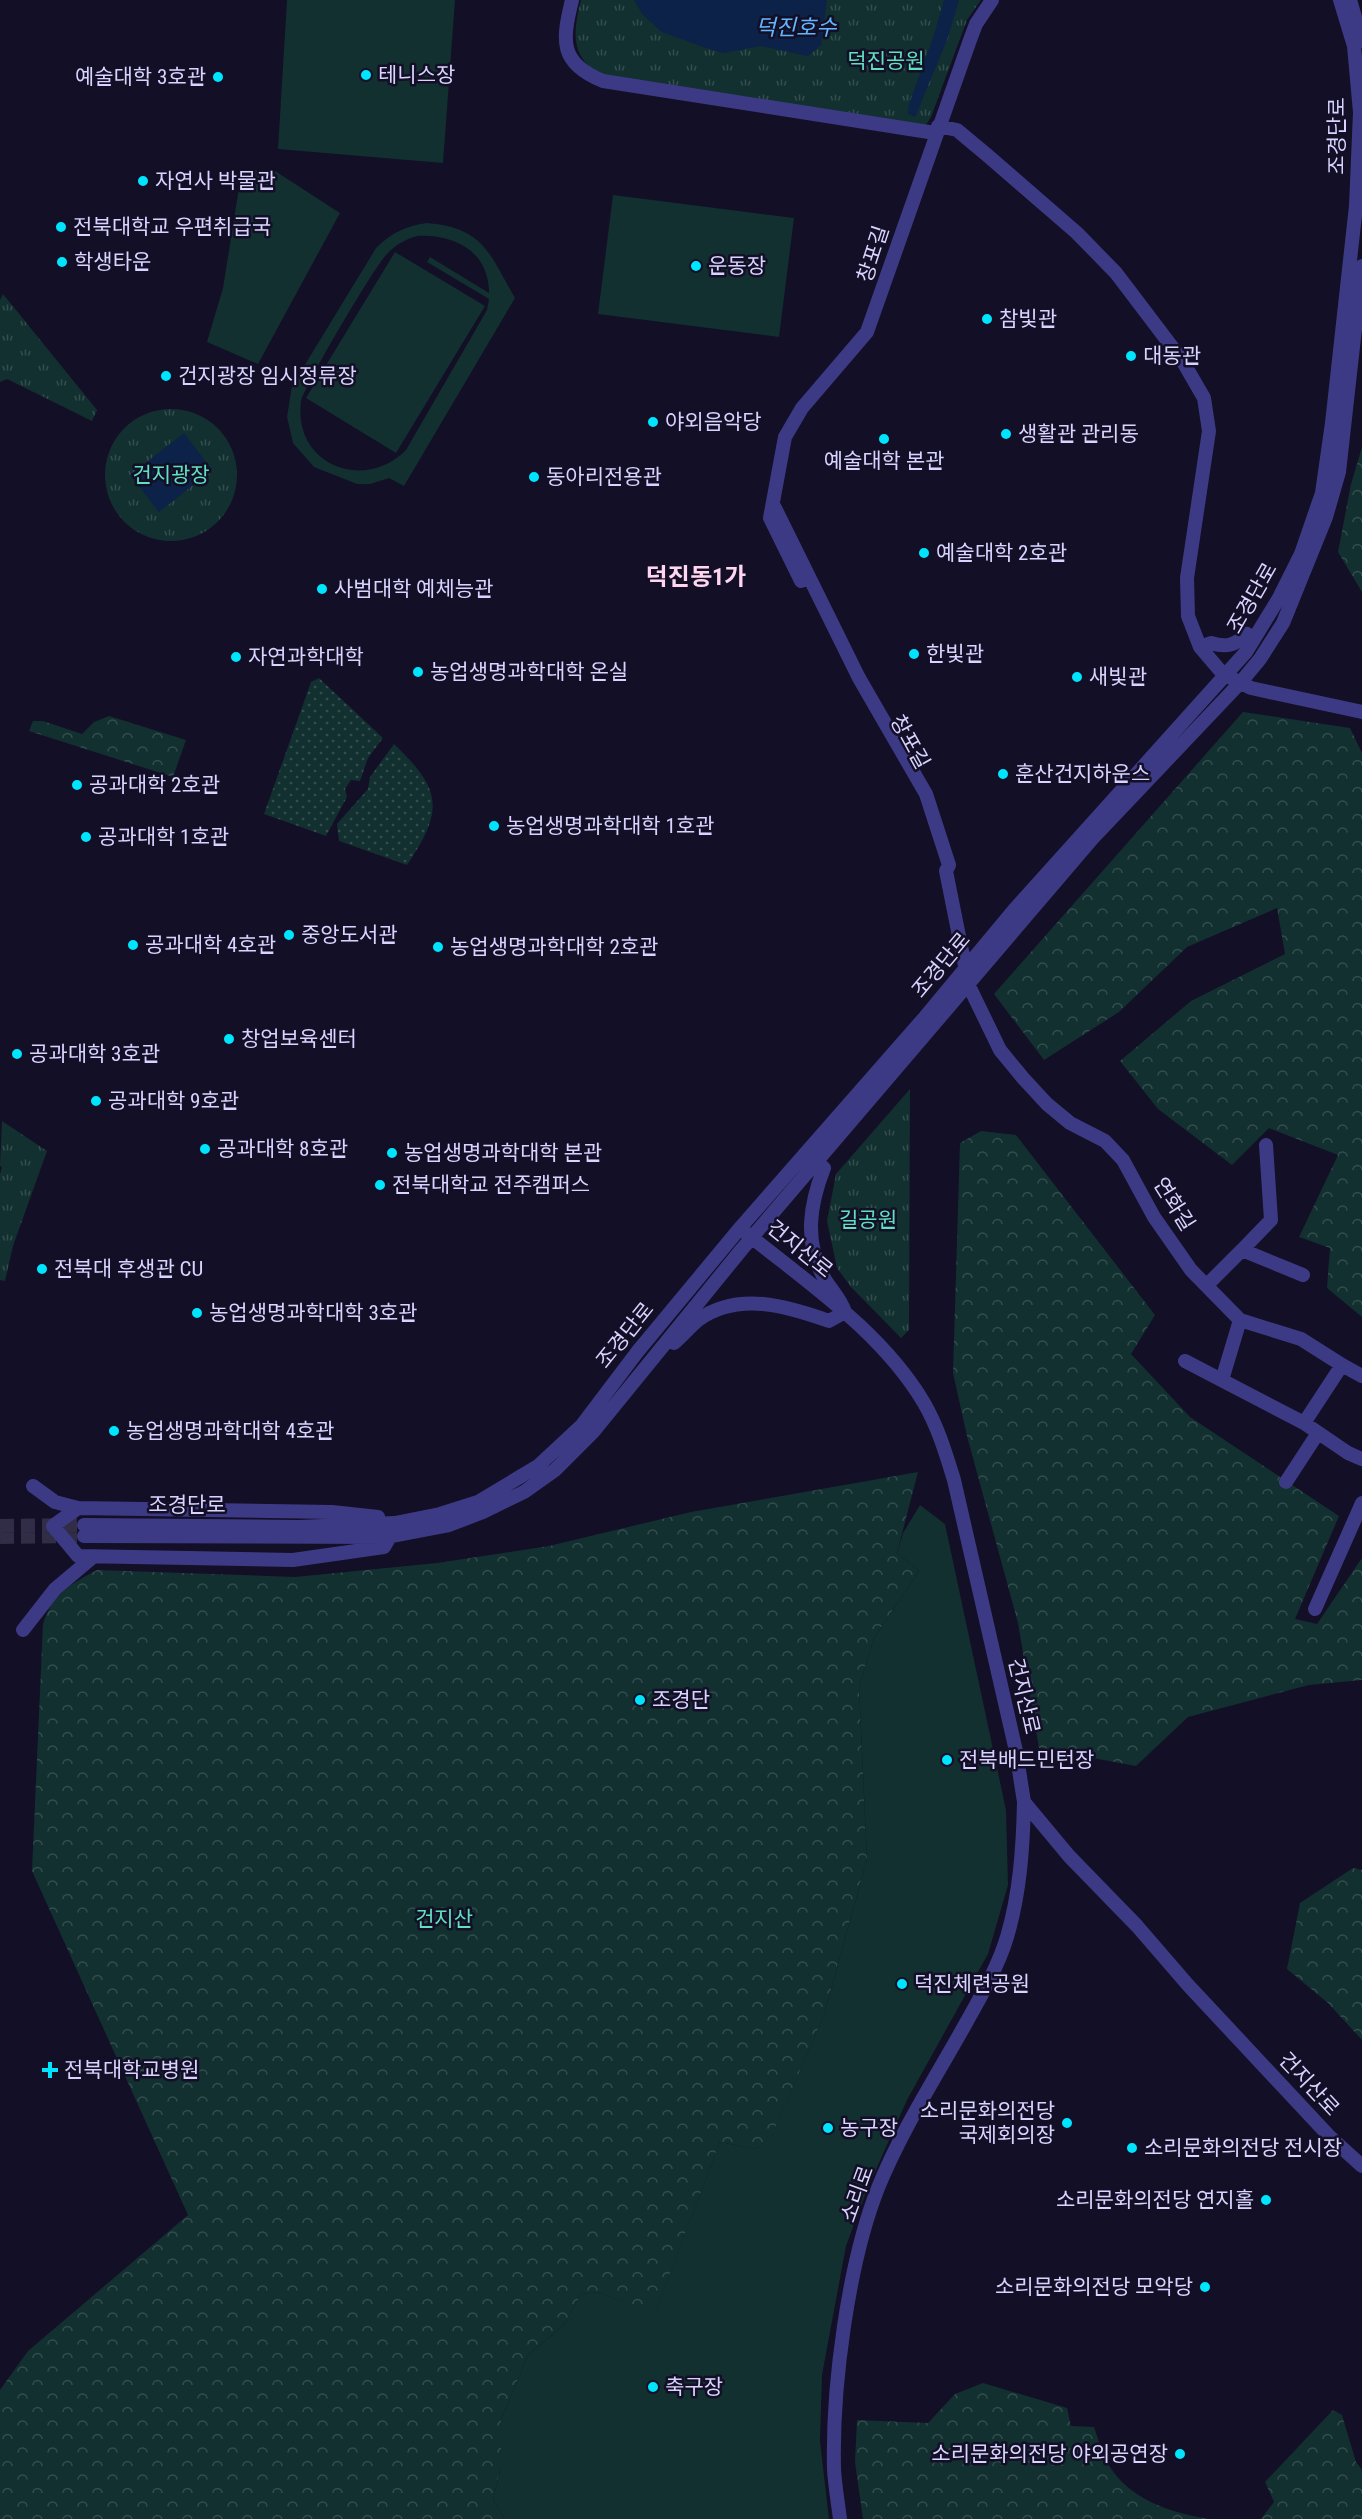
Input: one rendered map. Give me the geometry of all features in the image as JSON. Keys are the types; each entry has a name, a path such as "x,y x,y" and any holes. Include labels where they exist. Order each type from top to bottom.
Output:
{"street":[{"path":"572,0 564,34 566,48 573,62 585,73 603,81 936,130 957,130 1077,233 1116,273 1182,360 1204,398 1209,431 1187,578 1188,616 1200,647 1223,674 1240,683 1258,690 1362,712"},
{"name":"창포길","path":"964,972 946,871 939,866 933,835 916,795 775,532 770,518 785,437 802,408 867,332 936,130 976,24 992,0"},
{"name":"조경단로","path":"393,1529 478,1502 513,1483 560,1448 582,1425 740,1228 964,972 1014,910 1223,674 1246,652 1300,554 1322,493 1356,206 1360,112 1354,46 1340,0"},
{"path":"1350,0 1362,41"},
{"name":"조경단로","path":"84,1531 299,1527 393,1529 449,1525 524,1492 572,1454 752,1237 969,986 1092,839 1240,683 1283,623 1326,517 1339,472 1362,266"},
{"path":"1200,647 1211,643 1224,647 1238,642 1247,634 1254,638"},
{"name":"연화길","path":"964,972 1000,1050 1011,1064 1047,1104 1070,1123 1105,1141 1123,1160 1154,1217 1191,1270 1240,1320"},
{"path":"1207,1284 1271,1220 1266,1145"},
{"path":"651,1361 699,1320 727,1308 755,1302 799,1310 829,1321 845,1312 839,1296 824,1277 814,1253 810,1215 813,1195 824,1168 817,1162"},
{"name":"건지산로","path":"740,1228 845,1312 910,1382 924,1404 944,1446 968,1538 1024,1802 1069,1856 1137,1926 1195,1994 1330,2137 1362,2166"},
{"path":"1242,1250 1303,1275"},
{"path":"1222,1380 1240,1320 1301,1339 1362,1376"},
{"path":"1185,1361 1304,1423 1362,1459"},
{"path":"1304,1423 1342,1365"},
{"path":"1286,1482 1318,1433"},
{"path":"33,1486 55,1502 78,1508 332,1512 391,1518 393,1529 384,1547 293,1560 78,1556 52,1526 78,1508"},
{"path":"1315,1609 1362,1503"},
{"path":"23,1630 55,1589 93,1557"},
{"name":"소리로","path":"840,2519 834,2470 838,2374 861,2246 878,2188 987,1986 1007,1939 1017,1899 1024,1802"}],"green space":[{"name":"테니스장","path":"287,0 455,0 443,163 278,149"},
{"name":"덕진공원","path":"581,0 981,0 967,20 931,117 924,128 609,78 587,64 577,46 576,25"},
{"path":"242,169 275,171 340,213 258,364 207,342 223,288"},
{"name":"운동장","path":"613,195 794,218 779,337 598,314"},
{"path":"419,224 446,226 461,230 473,237 491,256 515,298 404,486 389,478 370,484 357,484 314,467 293,443 287,417 292,386 376,248 393,234","holes":["417,236 431,236 456,242 476,256 483,266 489,293 430,257 427,262 489,299 487,310 406,450 389,463 370,469 352,470 334,465 319,456 308,442 301,424 301,402 305,392 340,328 386,255 408,239"]},
{"path":"395,252 485,306 396,453 306,398"},
{"path":"3,294 97,410 92,421 7,379 0,382 0,300"},
{"name":"건지광장","path":"171,409 196,414 218,428 232,450 237,475 232,500 218,522 196,536 171,541 146,536 124,522 110,500 105,475 110,450 124,428 146,414"},
{"path":"1362,447 1362,592 1338,552 1351,484"},
{"path":"319,678 383,738 368,758 360,781 351,780 345,789 347,797 326,836 264,814 311,682"},
{"path":"1243,712 1350,728 1362,753 1362,1317 1327,1288 1330,1248 1299,1237 1338,1155 1269,1128 1232,1165 1158,1109 1120,1061 1191,1001 1285,954 1277,908 1187,947 1119,1012 1044,1060 994,994"},
{"path":"109,716 186,740 173,777 29,731 33,721 43,721 82,734 94,722"},
{"path":"394,744 421,774 429,787 432,800 432,814 428,829 407,865 339,841 337,824 368,789 370,777"},
{"name":"길공원","path":"910,1089 909,1330 901,1338 851,1287 837,1268 827,1221 836,1174"},
{"path":"2,1121 47,1151 13,1246 5,1281 0,1280"},
{"path":"981,1131 1016,1135 1155,1315 1131,1354 1190,1417 1339,1516 1295,1619 1317,1624 1362,1558 1362,1680 1309,1685 1188,1717 1136,1766 1039,1748 1018,1623 967,1436 953,1373 960,1143"},
{"name":"건지산","path":"918,1472 897,1553 919,1571 874,1638 859,1687 867,1859 824,2015 771,2139 756,2149 720,2142 655,2314 597,2292 581,2294 564,2325 528,2355 501,2420 501,2467 493,2500 505,2519 0,2519 0,2390 28,2351 188,2215 32,1871 43,1624 57,1597 70,1586 97,1570 295,1577 437,1563 549,1546 691,1512"},
{"name":"덕진체련공원","path":"920,1505 945,1524 1006,1810 1008,1885 988,1954 907,2100 866,2192 846,2246 822,2375 820,2441 829,2519 505,2519 493,2500 501,2467 501,2420 528,2355 564,2325 581,2294 597,2292 655,2313 720,2142 756,2149 771,2138 824,2015 867,1859 859,1687 874,1638 919,1571 897,1553 903,1533"},
{"path":"1353,1868 1362,1870 1362,2040 1328,2003 1287,1969 1300,1903"},
{"path":"983,2383 1067,2408 1071,2426 1094,2427 1109,2465 1131,2490 1169,2509 1210,2519 863,2519 855,2462 857,2420 928,2423 955,2394"},
{"path":"1333,2410 1342,2415 1356,2462 1362,2470 1362,2519 1261,2519 1274,2502 1265,2482"}],"water":[{"name":"덕진호수","path":"634,0 827,0 821,45 808,56 761,46 723,53 709,49 662,32 643,15"},
{"path":"944,0 959,0 947,40 915,117 908,114 909,104"},
{"path":"184,433 212,470 159,512 130,475"}],"tunnel":[{"path":"0,1526 84,1525"},
{"path":"0,1537 84,1536"}],"place":[{"name":"테니스장","path":"366,75"},
{"name":"예술대학 3호관","path":"218,77"},
{"name":"자연사 박물관","path":"143,181"},
{"name":"전북대학교 우편취급국","path":"61,227"},
{"name":"학생타운","path":"62,262"},
{"name":"운동장","path":"696,266"},
{"name":"참빛관","path":"987,319"},
{"name":"대동관","path":"1131,356"},
{"name":"건지광장 임시정류장","path":"166,376"},
{"name":"야외음악당","path":"653,422"},
{"name":"생활관 관리동","path":"1006,434"},
{"name":"예술대학 본관","path":"884,439"},
{"name":"동아리전용관","path":"534,477"},
{"name":"예술대학 2호관","path":"924,553"},
{"name":"사범대학 예체능관","path":"322,589"},
{"name":"한빛관","path":"914,654"},
{"name":"자연과학대학","path":"236,657"},
{"name":"농업생명과학대학 온실","path":"418,672"},
{"name":"새빛관","path":"1077,677"},
{"name":"훈산건지하운스","path":"1003,774"},
{"name":"공과대학 2호관","path":"77,785"},
{"name":"농업생명과학대학 1호관","path":"494,826"},
{"name":"공과대학 1호관","path":"86,837"},
{"name":"중앙도서관","path":"289,935"},
{"name":"공과대학 4호관","path":"133,945"},
{"name":"농업생명과학대학 2호관","path":"438,947"},
{"name":"창업보육센터","path":"229,1039"},
{"name":"공과대학 3호관","path":"17,1054"},
{"name":"공과대학 9호관","path":"96,1101"},
{"name":"공과대학 8호관","path":"205,1149"},
{"name":"농업생명과학대학 본관","path":"392,1153"},
{"name":"전북대학교 전주캠퍼스","path":"380,1185"},
{"name":"전북대 후생관 CU","path":"42,1269"},
{"name":"농업생명과학대학 3호관","path":"197,1313"},
{"name":"농업생명과학대학 4호관","path":"114,1431"},
{"name":"조경단","path":"640,1700"},
{"name":"전북배드민턴장","path":"947,1760"},
{"name":"덕진체련공원","path":"902,1984"},
{"name":"전북대학교병원","path":"50,2070"},
{"name":"소리문화의전당 국제회의장","path":"1067,2123"},
{"name":"농구장","path":"828,2128"},
{"name":"소리문화의전당 전시장","path":"1132,2148"},
{"name":"소리문화의전당 연지홀","path":"1266,2200"},
{"name":"소리문화의전당 모악당","path":"1205,2287"},
{"name":"축구장","path":"653,2387"},
{"name":"소리문화의전당 야외공연장","path":"1180,2454"}],"district":[{"name":"덕진동1가","path":"696,577"}]}
